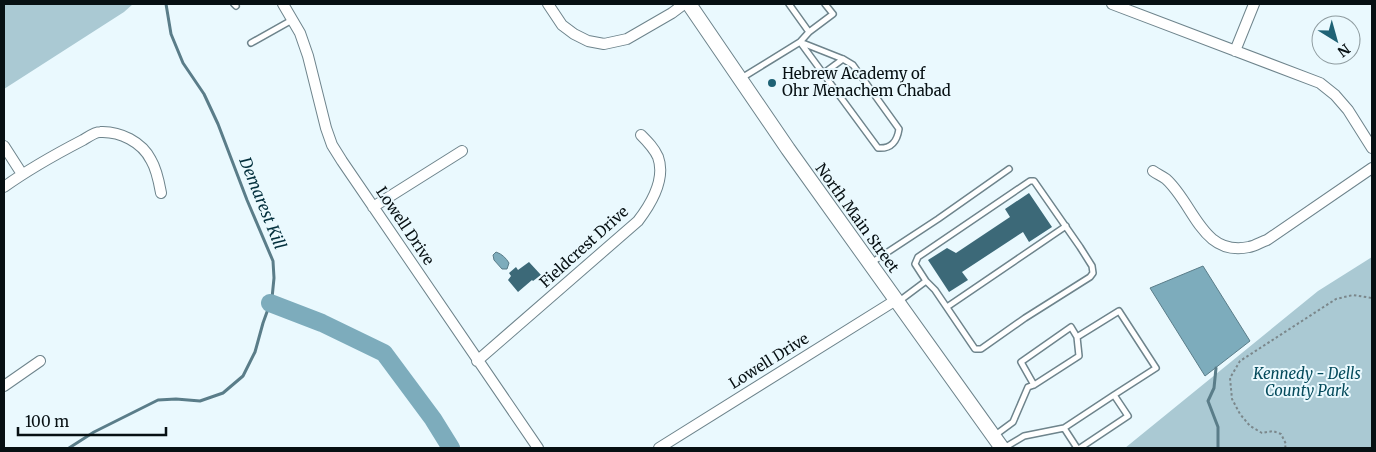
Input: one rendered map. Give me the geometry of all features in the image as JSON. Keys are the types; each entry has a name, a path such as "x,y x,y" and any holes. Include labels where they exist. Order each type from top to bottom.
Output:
{"street":[{"name":"Lowell Drive","path":"283,4 300,33 308,56 332,145 538,448"},
{"path":"548,4 562,24 574,34 588,41 604,44 627,39 684,4"},
{"name":"North Main Street","path":"688,4 811,182 1003,448"},
{"path":"1112,4 1320,83 1336,95 1372,148"},
{"path":"1235,50 1254,4"},
{"path":"4,187 22,174 99,131 125,136 144,150 151,160 161,193"},
{"name":"Fieldcrest Drive","path":"477,360 638,220 649,206 657,188 660,170 658,158 651,146 641,135"},
{"path":"4,146 22,174"},
{"path":"373,206 462,151"},
{"path":"1153,171 1165,178 1174,188 1208,236 1222,245 1235,249 1251,247 1267,240 1372,168"},
{"name":"Lowell Drive","path":"659,448 896,301"},
{"path":"4,386 40,361"}],"lane":[{"path":"789,4 809,32"},
{"path":"740,79 800,42 809,32 833,14 826,4"},
{"path":"251,43 293,20"},
{"path":"800,42 843,59 853,65 899,129 898,137 894,144 885,148 878,148 800,42"},
{"path":"824,73 843,59"},
{"path":"871,263 1009,169"},
{"path":"1030,181 1034,181 1066,226 1092,266 1093,273 1090,277 1025,318 981,349 975,349 915,264 918,257 1030,181"},
{"path":"947,307 1066,226"},
{"path":"896,301 926,281"},
{"path":"1003,448 1024,436 1064,428 1156,368 1119,311 1077,337"},
{"path":"994,436 1013,422 1028,387 1034,385 1079,356 1077,337 1071,327 1021,362 1034,385"},
{"path":"1064,428 1078,448 1128,416 1114,395"}],"path":[{"path":"1285,448 1286,444 1281,434 1273,431 1262,433 1250,426 1240,414 1232,399 1230,378 1240,361 1336,299 1353,295 1372,298"}],"green space":[{"path":"4,4 133,4 124,12 4,89"},
{"name":"Kennedy - Dells County Park","path":"1372,257 1372,448 1125,448 1318,291"}],"shaded area":[{"path":"496,252 508,261 507,269 502,269 494,260 493,255"},
{"path":"1203,266 1250,341 1205,376 1150,288"}],"building":[{"path":"1029,193 1052,227 1029,242 1023,232 962,272 968,280 949,292 928,260 947,248 956,253 1010,217 1005,209"},
{"path":"529,262 541,275 518,292 508,280 511,276 509,273 516,267 518,270"}],"waterway":[{"name":"Demarest Kill","path":"69,448 94,432 158,400 200,401 223,393 243,376 255,352 272,298 273,261 218,124 204,94 183,63 171,34 166,4"},
{"path":"270,303 322,323 384,353 433,419 451,448"},
{"path":"1216,368 1214,388 1208,401 1218,427 1218,448"}],"place":[{"name":"Hebrew Academy of Ohr Menachem Chabad","path":"772,83"}]}
